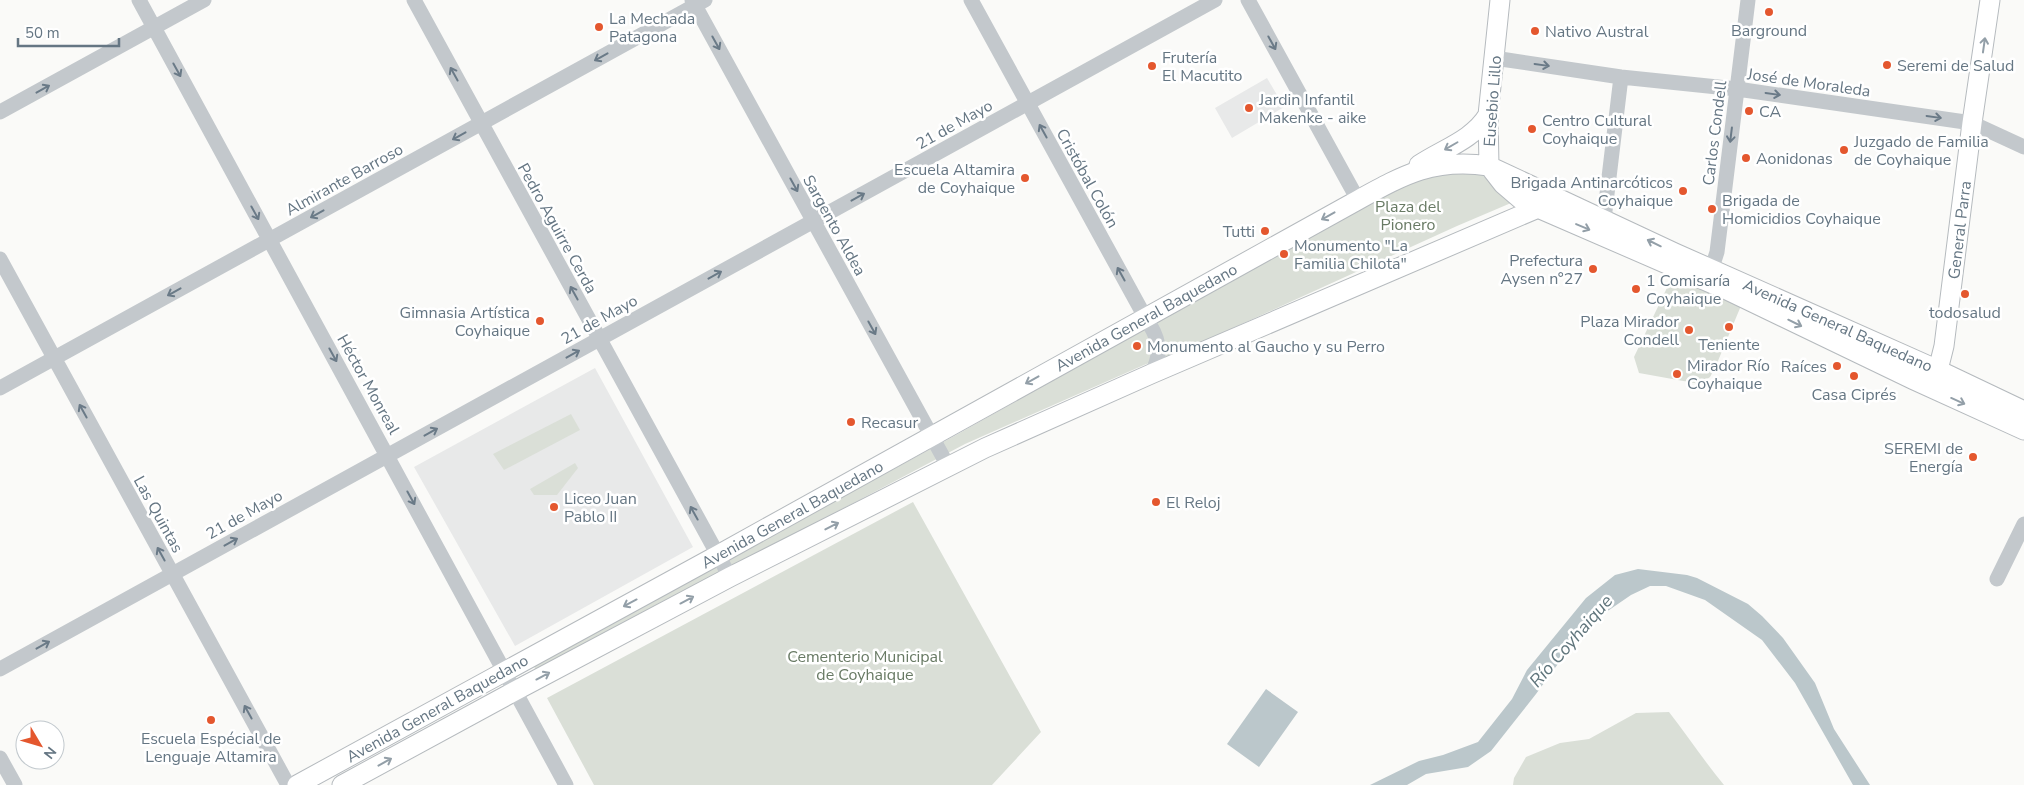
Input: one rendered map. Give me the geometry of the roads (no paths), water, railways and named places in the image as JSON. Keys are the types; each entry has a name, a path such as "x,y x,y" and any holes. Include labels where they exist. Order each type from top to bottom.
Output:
{"main road":[{"name":"Eusebio Lillo","path":"1500,0 1488,115 1489,166 1510,191 1524,202 1538,208"},
{"name":"General Parra","path":"1938,370 1944,346 1972,123 1990,0"},
{"path":"1401,176 1468,136 1479,127 1488,115"},
{"name":"Avenida General Baquedano","path":"297,785 718,555 1401,176 1429,167 1444,164 1489,166 1604,219 1914,380 2023,423"},
{"name":"Avenida General Baquedano","path":"342,785 515,691 730,578 1006,438 1538,208 1710,275 1938,370 2023,423"},
{"path":"1914,380 1929,378 1938,370"}],"street":[{"name":"Héctor Monreal","path":"139,0 566,785"},
{"path":"0,112 204,0"},
{"name":"Pedro Aguirre Cerda","path":"414,0 730,578"},
{"name":"Cristóbal Colón","path":"972,0 1145,317 1155,332 1159,345 1158,360 1151,374"},
{"name":"21 de Mayo","path":"0,669 1215,0"},
{"path":"1248,0 1358,200"},
{"name":"Carlos Condell","path":"1710,275 1717,252 1748,0"},
{"name":"Almirante Barroso","path":"0,388 698,2"},
{"name":"Sargento Aldea","path":"698,2 814,221 948,466"},
{"name":"José de Moraleda","path":"1494,58 1622,77 1737,89 1972,123 2024,147"},
{"path":"1604,219 1622,77"},
{"name":"Las Quintas","path":"0,259 288,785"},
{"path":"1997,578 2024,524"},
{"path":"0,758 15,785"}],"water":[{"name":"Río Coyhaique","path":"1638,569 1697,578 1748,604 1762,616 1783,638 1815,683 1834,729 1870,785 1853,785 1795,683 1762,640 1705,600 1666,586 1650,586 1631,595 1596,619 1579,635 1491,751 1468,767 1426,774 1407,785 1370,785 1419,761 1443,755 1478,742 1512,699 1527,670 1586,598 1615,575"},
{"path":"1266,689 1298,712 1259,767 1227,744"}],"place":[{"name":"Barground","path":"1769,12"},
{"name":"La Mechada Patagona","path":"599,27"},
{"name":"Nativo Austral","path":"1535,31"},
{"name":"Seremi de Salud","path":"1887,65"},
{"name":"Frutería El Macutito","path":"1152,66"},
{"name":"Jardin Infantil Makenke - aike","path":"1249,108"},
{"name":"CA","path":"1749,111"},
{"name":"Centro Cultural Coyhaique","path":"1532,129"},
{"name":"Juzgado de Familia de Coyhaique","path":"1844,150"},
{"name":"Aonidonas","path":"1746,158"},
{"name":"Escuela Altamira de Coyhaique","path":"1025,178"},
{"name":"Brigada Antinarcóticos Coyhaique","path":"1683,191"},
{"name":"Brigada de Homicidios Coyhaique","path":"1712,209"},
{"name":"Tutti","path":"1265,231"},
{"name":"Monumento \"La Familia Chilota\"","path":"1284,254"},
{"name":"Prefectura Aysen n°27","path":"1593,269"},
{"name":"1 Comisaría Coyhaique","path":"1636,289"},
{"name":"todosalud","path":"1965,294"},
{"name":"Gimnasia Artística Coyhaique","path":"540,321"},
{"name":"Teniente","path":"1729,327"},
{"name":"Plaza Mirador Condell","path":"1689,330"},
{"name":"Monumento al Gaucho y su Perro","path":"1137,346"},
{"name":"Raíces","path":"1837,366"},
{"name":"Mirador Río Coyhaique","path":"1677,374"},
{"name":"Casa Ciprés","path":"1854,376"},
{"name":"Recasur","path":"851,422"},
{"name":"SEREMI de Energía","path":"1973,457"},
{"name":"El Reloj","path":"1156,502"},
{"name":"Liceo Juan Pablo II","path":"554,507"},
{"name":"Escuela Espécial de Lenguaje Altamira","path":"211,720"}],"park label":[{"name":"Plaza del Pionero","path":"1408,215"},
{"name":"Cementerio Municipal de Coyhaique","path":"865,665"}]}
